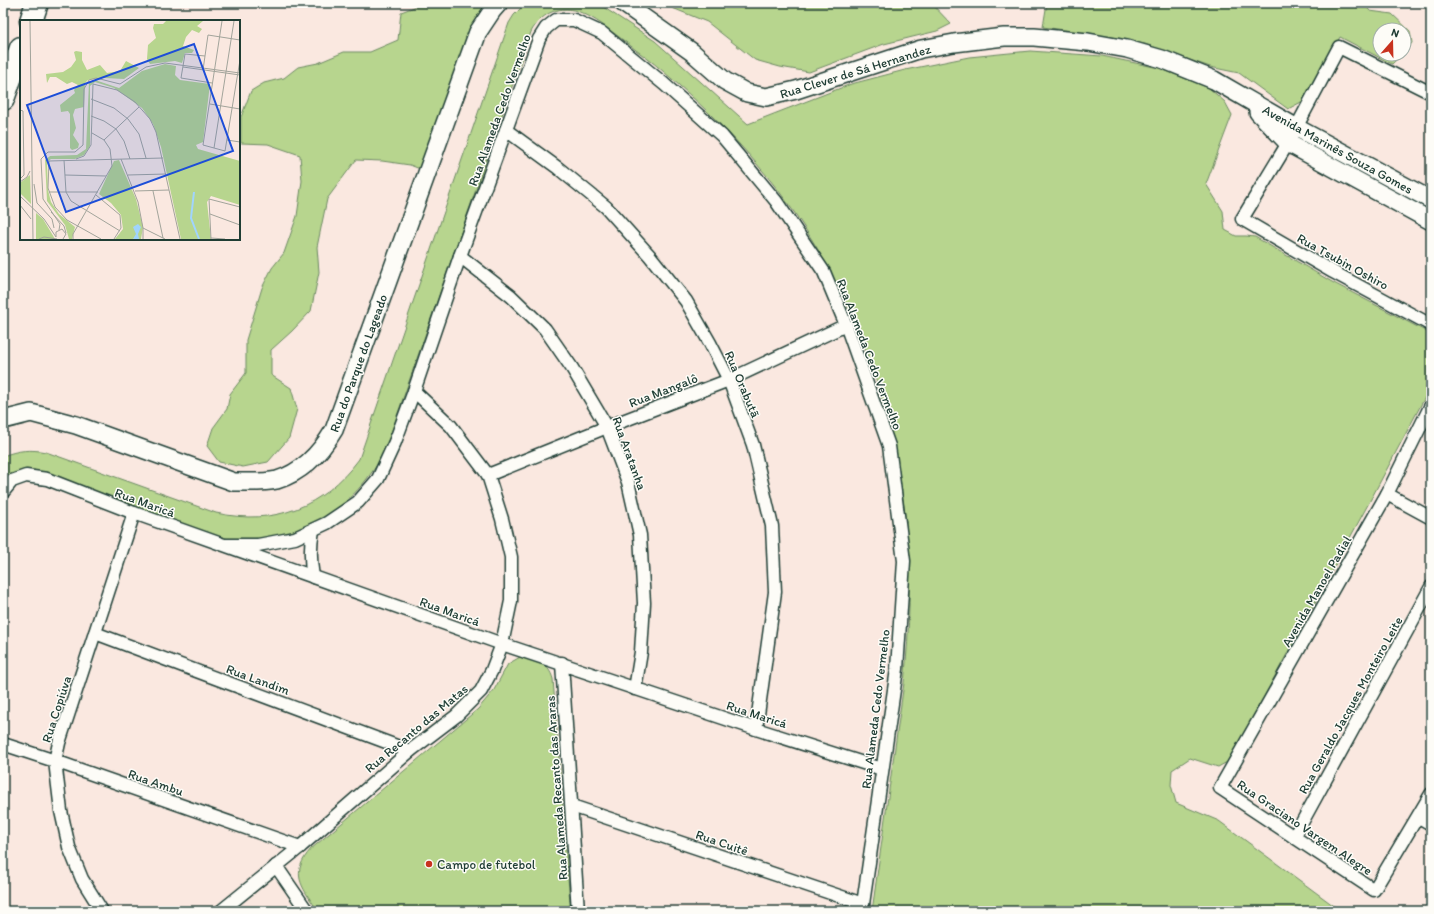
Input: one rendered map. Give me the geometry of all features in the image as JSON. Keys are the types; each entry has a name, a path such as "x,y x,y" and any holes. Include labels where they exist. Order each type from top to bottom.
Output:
{"highway":[{"path":"31,20 37,3"},
{"path":"3,99 20,51"}],"street":[{"name":"Rua do Parque do Lageado","path":"3,420 31,413 76,425 234,482 276,480 295,472 313,458 325,445 334,430 478,32 499,3"},
{"name":"Rua Clever de Sá Hernandez","path":"623,3 692,52 725,81 746,93 766,97 796,90 921,49 954,43 1004,37 1034,37 1088,42 1127,49 1162,59 1202,74 1245,98"},
{"name":"Rua Alameda Cedo Vermelho","path":"226,545 258,546 295,538 327,523 358,502 378,479 395,442 414,391 460,256 539,39 546,28 556,20 574,20 602,33 664,84 722,136 776,201 824,272 846,325 889,446 904,561 897,669 862,908"},
{"path":"1288,143 1339,48 1431,92"},
{"name":"Avenida Marinês Souza Gomes","path":"1245,98 1297,128 1431,200"},
{"name":"Avenida Marinês Souza Gomes","path":"1245,98 1288,143 1429,216"},
{"name":"Rua Orabutã","path":"506,130 558,168 606,208 650,256 686,301 729,380 753,445 772,526 776,592 756,729"},
{"name":"Rua Tsubin Oshiro","path":"1288,143 1242,219 1333,272 1431,325"},
{"name":"Rua Aratanha","path":"460,256 512,296 545,329 576,374 607,427 628,482 640,535 644,603 641,652 635,689"},
{"name":"Rua Mangalô","path":"488,475 729,380 846,325"},
{"name":"Rua Recanto das Matas","path":"221,911 300,847 410,751 456,716 481,691 492,670 502,644 511,601 511,557 502,519 488,475 451,426 414,391"},
{"name":"Avenida Manoel Padial","path":"1220,788 1387,494 1431,405"},
{"name":"Rua Maricá","path":"3,492 12,481 26,476 47,479 134,513 502,644 756,729 882,769"},
{"path":"1387,494 1431,518"},
{"name":"Rua Copiúva","path":"102,911 82,878 69,847 61,811 55,761 59,743 134,513"},
{"path":"313,530 310,544 310,560 313,576"},
{"name":"Rua Geraldo Jacques Monteiro Leite","path":"1294,837 1431,587"},
{"name":"Rua Landim","path":"95,634 410,751"},
{"name":"Rua Alameda Recanto das Araras","path":"562,663 578,911"},
{"name":"Rua Ambu","path":"3,744 300,847"},
{"name":"Rua Graciano Vargem Alegre","path":"1220,788 1374,890 1419,817"},
{"path":"1431,794 1419,817 1431,824"},
{"name":"Rua Cuitê","path":"572,806 862,908"},
{"path":"276,866 307,911"}],"green space":[{"path":"425,3 494,3 425,171 410,165 382,161 356,160 327,199 317,247 319,272 311,311 271,350 271,375 291,388 297,409 289,438 268,462 243,467 219,462 207,446 213,428 227,409 230,394 246,373 246,340 262,288 272,268 284,253 297,216 302,181 300,155 268,144 241,143 241,117 251,91 264,83 284,78 298,67 318,63 344,52 370,52 398,40 401,12"},
{"path":"526,3 597,3 655,41 748,124 851,84 905,70 969,57 1030,51 1102,56 1159,68 1209,88 1225,102 1232,115 1206,184 1223,211 1225,230 1236,236 1255,237 1332,282 1431,334 1431,386 1229,761 1218,767 1190,758 1172,770 1171,785 1176,803 1219,821 1341,911 872,911 904,683 908,642 909,563 901,485 894,446 872,368 848,307 828,268 794,212 765,174 734,138 700,104 659,68 603,25 577,11 563,9 550,13 539,21 531,32 384,453 370,475 354,494 336,509 316,522 294,531 271,537 246,539 220,538 34,470 17,472 3,480 3,456 19,451 35,451 46,452 216,513 238,516 258,517 296,509 313,501 330,490 345,476 359,459 509,23 514,15"},
{"path":"649,3 931,3 951,24 937,31 884,44 809,72 780,67 755,60 707,22 665,5"},
{"path":"1047,3 1363,3 1370,11 1392,14 1400,22 1372,22 1372,54 1340,37 1305,100 1288,109 1239,73 1210,67 1145,44 1043,27"},
{"path":"520,657 531,657 541,662 548,669 553,679 570,904 566,911 328,911 316,908 302,886 299,872 301,865 311,849 478,709 494,690 508,664"}],"place":[{"name":"Campo de futebol","path":"429,864"}]}
